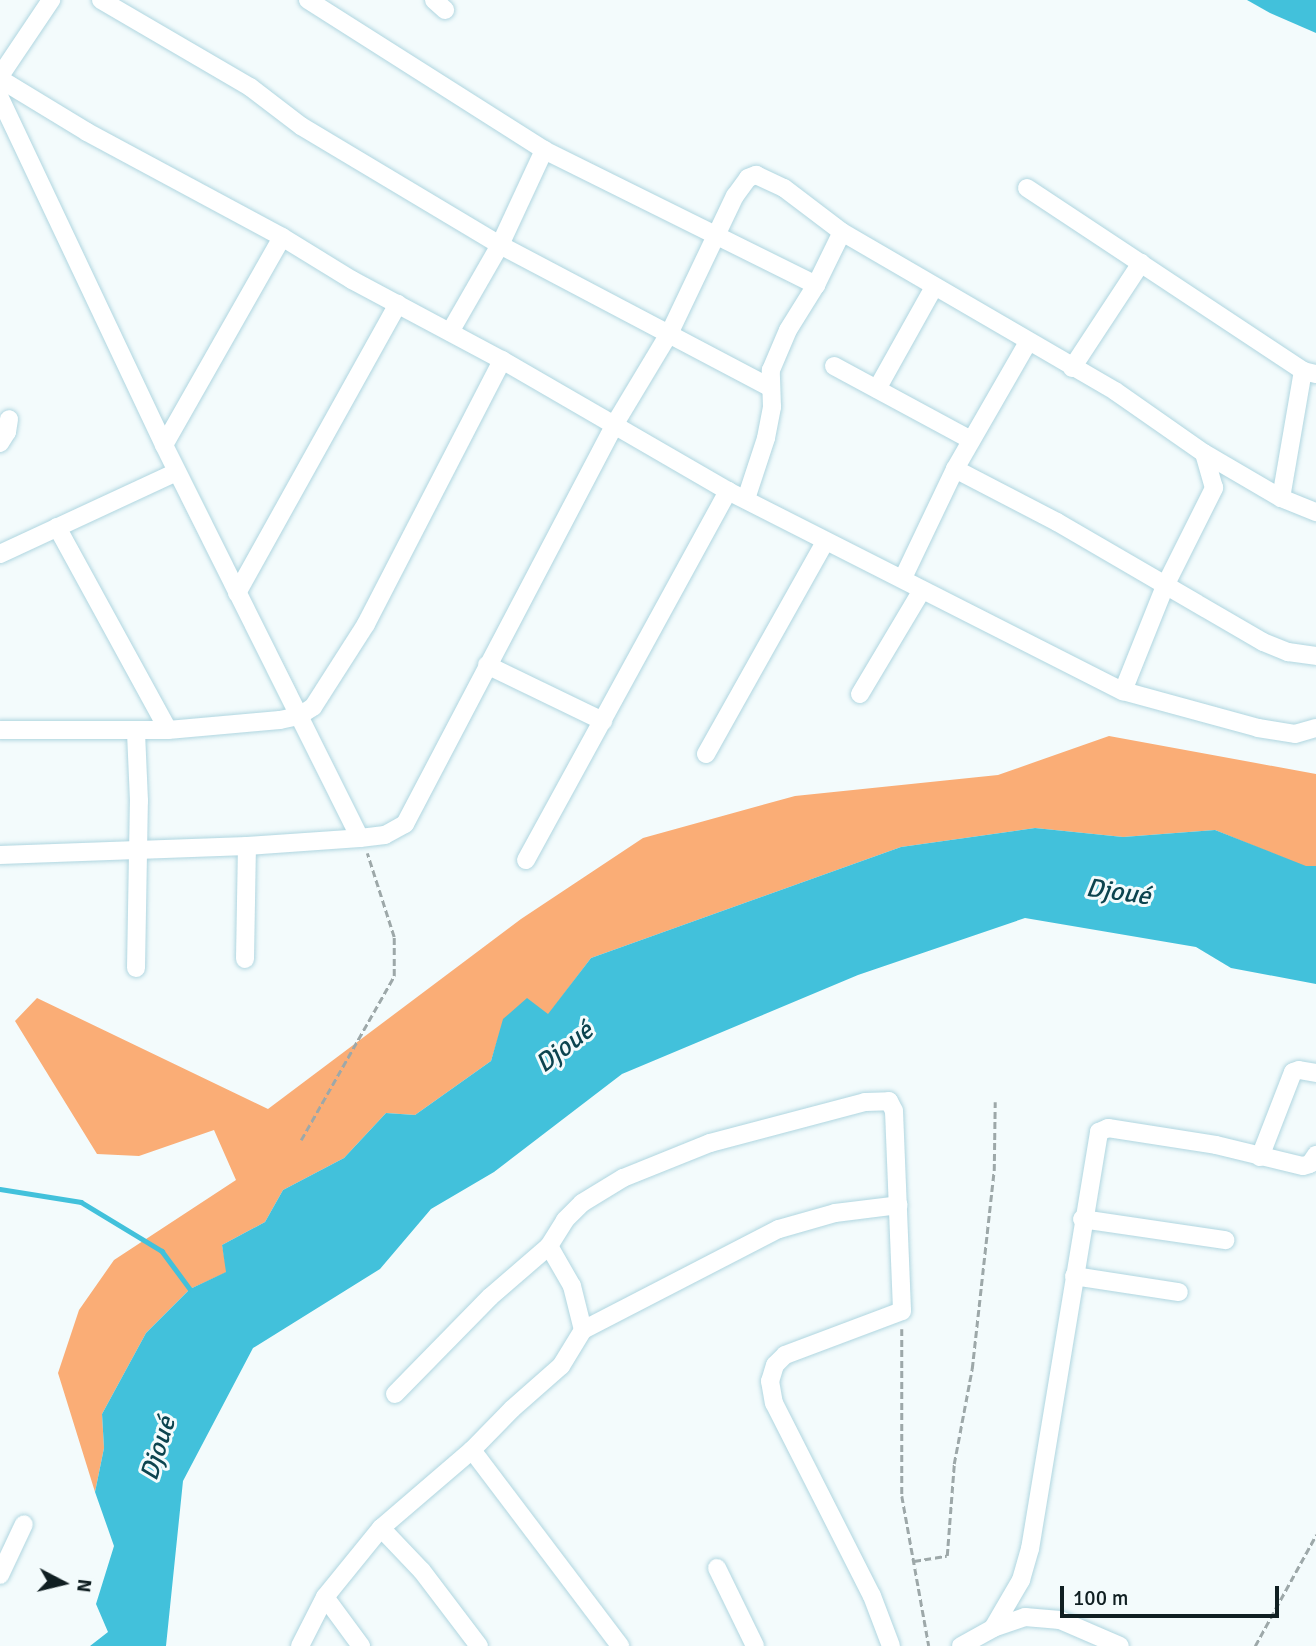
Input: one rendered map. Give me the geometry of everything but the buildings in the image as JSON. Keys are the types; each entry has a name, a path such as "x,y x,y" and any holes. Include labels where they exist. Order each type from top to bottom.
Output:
{"street":[{"path":"51,0 0,78 87,132 282,237 352,280 502,360 613,427 728,491 1123,691 1258,728 1295,734 1316,728"},
{"path":"101,0 250,87 301,126 500,245 670,332 771,388"},
{"path":"308,0 544,150 816,285"},
{"path":"0,98 177,472 360,838"},
{"path":"450,332 500,245 544,150"},
{"path":"0,855 247,846 360,838 384,835 405,824 613,427 670,332 742,185 756,175 784,188 842,232 1115,391 1204,453 1281,498 1316,512"},
{"path":"1027,188 1309,372 1281,498"},
{"path":"746,499 766,438 772,407 771,370 776,355 816,285 842,232"},
{"path":"164,445 282,237"},
{"path":"1072,368 1142,263"},
{"path":"877,389 934,287"},
{"path":"237,593 398,303"},
{"path":"903,578 955,469 1028,342"},
{"path":"0,730 168,730 299,716 313,707 366,624 502,360"},
{"path":"834,366 971,440"},
{"path":"0,443 7,432 9,419"},
{"path":"1204,453 1214,488"},
{"path":"955,469 1057,522 1263,642 1288,652 1316,656"},
{"path":"0,554 177,472"},
{"path":"1123,691 1165,586 1214,488 1244,476"},
{"path":"526,860 728,491"},
{"path":"57,527 168,730"},
{"path":"706,754 825,542"},
{"path":"860,694 922,590"},
{"path":"486,665 603,721"},
{"path":"136,731 139,801 136,968"},
{"path":"244,959 247,846"},
{"path":"1260,1157 1293,1072 1316,1073"},
{"path":"395,1394 490,1297 549,1246 565,1220 582,1203 623,1178 710,1143 879,1099 889,1101 894,1111 902,1311 785,1355 775,1365 770,1381 774,1403 872,1597 891,1646"},
{"path":"993,1628 1021,1580 1030,1549 1098,1132 1108,1128 1216,1145 1303,1166 1310,1164 1316,1155"},
{"path":"300,1646 325,1597 381,1528 472,1450 512,1409 561,1366 583,1330 779,1229 835,1213 899,1205"},
{"path":"1083,1219 1225,1240"},
{"path":"549,1246 572,1286 583,1330"},
{"path":"1074,1276 1179,1292"},
{"path":"472,1450 620,1646"},
{"path":"0,1575 24,1524"},
{"path":"381,1528 422,1571 479,1646"},
{"path":"717,1568 755,1646"},
{"path":"325,1597 361,1646"},
{"path":"961,1646 993,1628 1025,1617 1060,1620 1120,1646"}],"path":[{"path":"301,1140 394,976 394,937 373,864 360,838"},
{"path":"914,1561 947,1556 954,1464 972,1369 991,1198 995,1102"},
{"path":"902,1311 902,1496 929,1646"},
{"path":"1255,1646 1316,1535"}],"shaded area":[{"path":"1109,736 1316,774 1316,866 1306,867 1215,830 1123,837 1035,828 901,847 591,958 548,1015 504,1019 491,1061 415,1115 386,1113 344,1158 283,1190 265,1222 222,1245 227,1272 190,1289 146,1333 102,1414 104,1448 95,1492 58,1373 79,1310 114,1260 236,1180 214,1130 139,1156 97,1154 15,1021 37,998 268,1109 521,919 643,838 795,796 998,775"}],"water":[{"path":"1247,0 1316,0 1316,33 1270,13"},
{"name":"Djoué","path":"1035,828 1123,837 1215,830 1306,866 1316,866 1316,984 1231,968 1196,947 1025,918 858,975 622,1074 494,1172 431,1209 380,1269 253,1348 183,1481 166,1646 90,1646 108,1632 96,1604 114,1546 95,1492 104,1448 102,1414 146,1333 190,1289 226,1272 222,1245 265,1222 283,1190 344,1158 386,1113 415,1115 491,1061 503,1019 527,998 548,1014 591,958 901,847"}],"waterway":[{"path":"0,1189 81,1202 162,1251 190,1289"}]}
